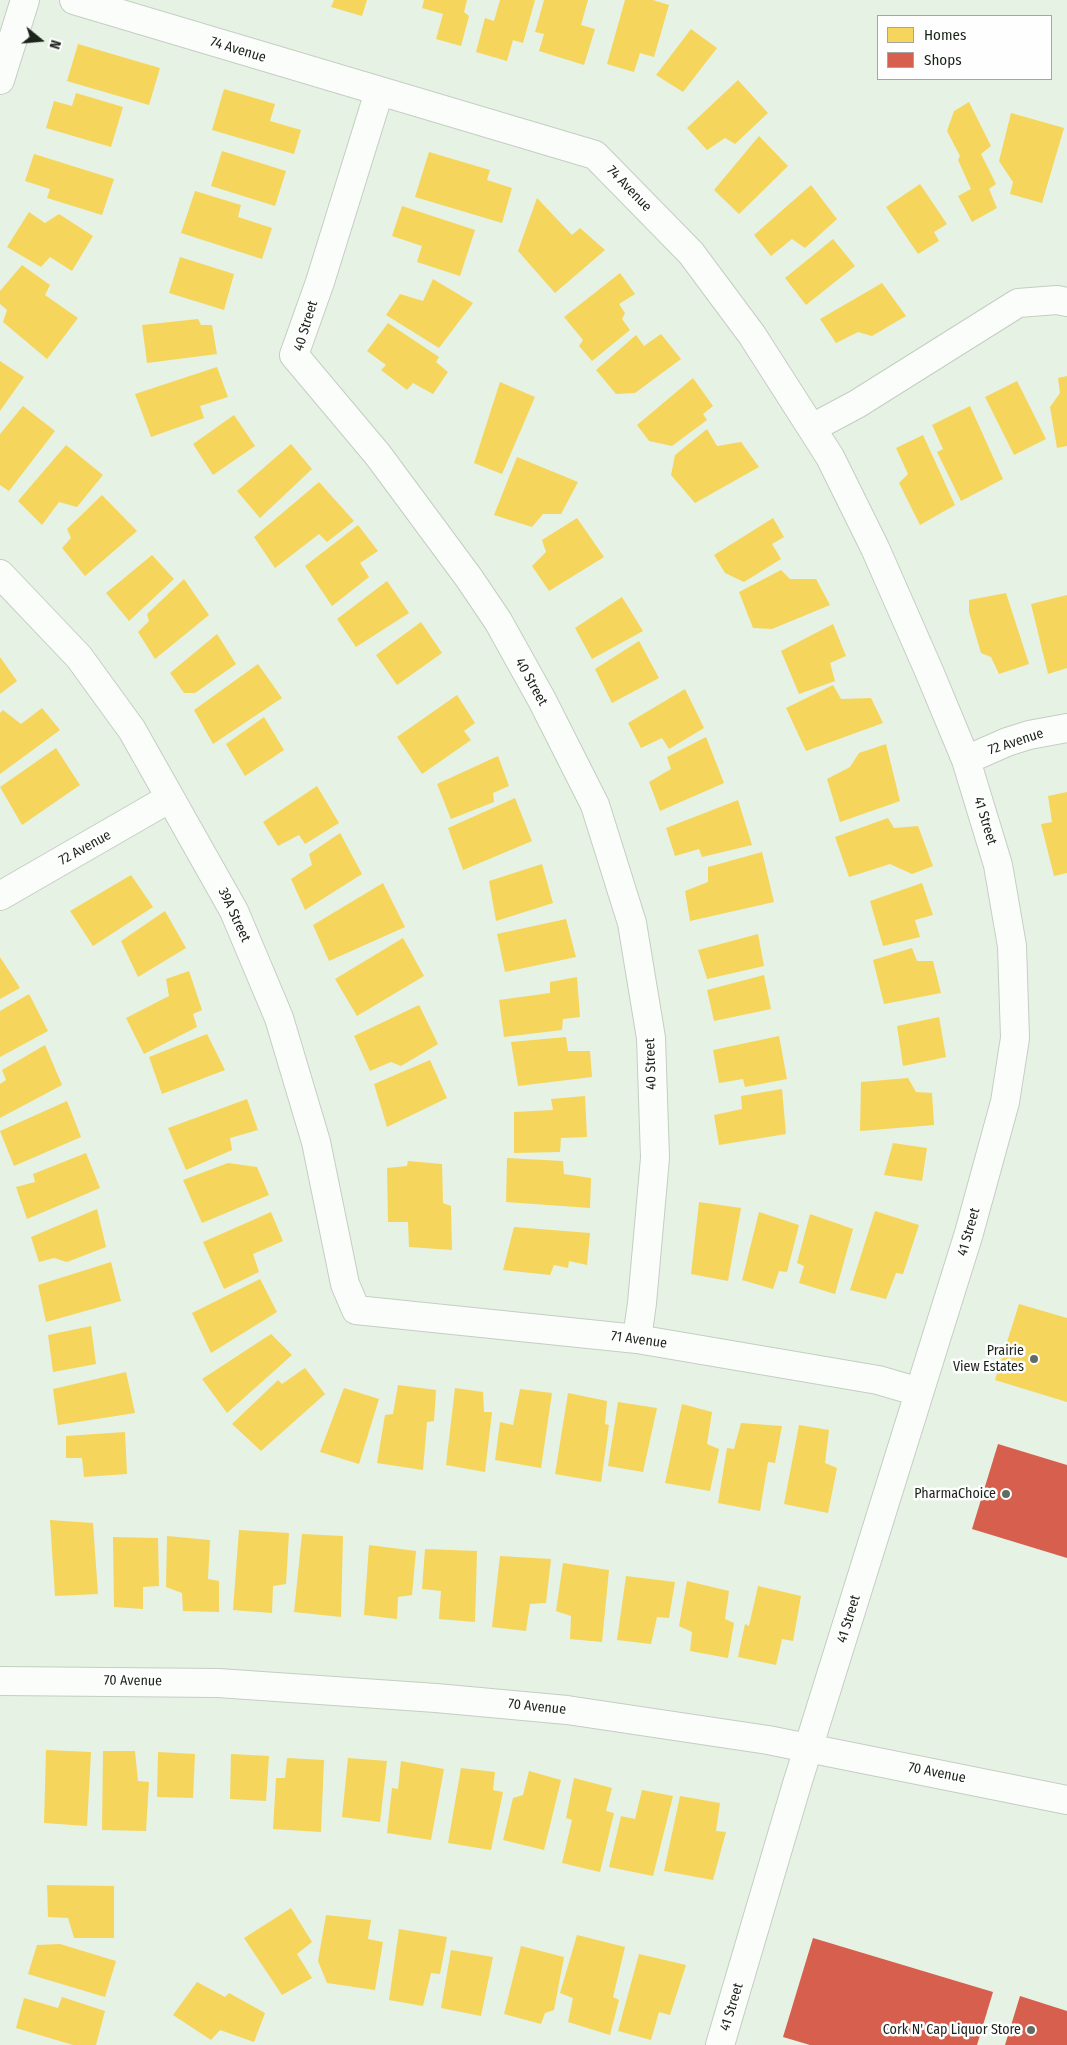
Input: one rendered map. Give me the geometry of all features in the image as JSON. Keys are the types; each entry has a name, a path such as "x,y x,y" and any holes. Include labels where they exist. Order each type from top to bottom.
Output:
{"street":[{"path":"0,80 25,0"},
{"name":"74 Avenue","path":"74,0 595,155 691,254 752,335 812,428"},
{"name":"40 Street","path":"379,92 320,282 294,355 384,463 493,614 542,700 595,806 632,923 651,1038 655,1158 637,1339"},
{"path":"812,428 857,404 1018,302 1057,300 1067,302"},
{"name":"41 Street","path":"720,2045 809,1747 969,1233 1005,1102 1015,1038 1012,946 998,865 966,760 875,548 830,457 812,428"},
{"name":"39A Street","path":"0,574 79,657 132,730 234,910 278,1018 316,1142 345,1284 356,1310"},
{"name":"72 Avenue","path":"966,760 1022,737 1067,728"},
{"name":"72 Avenue","path":"0,896 170,798"},
{"name":"71 Avenue","path":"356,1310 637,1339 878,1380 919,1392"},
{"name":"70 Avenue","path":"0,1681 218,1683 436,1698 567,1710 809,1747 1067,1800"}],"building: Homes":[{"path":"334,0 367,0 362,16 331,7"},
{"path":"424,0 467,0 464,12 469,16 461,46 436,39 443,14 422,8"},
{"path":"500,0 535,0 523,43 513,40 507,61 476,52 485,18 494,21"},
{"path":"544,0 588,0 581,25 595,29 584,65 539,51 544,34 535,32"},
{"path":"625,0 653,0 669,5 654,57 640,53 634,72 607,64"},
{"path":"691,29 717,48 683,92 656,75"},
{"path":"78,44 160,68 149,105 67,81"},
{"path":"738,80 768,113 735,144 725,138 707,150 687,128"},
{"path":"224,89 275,104 270,121 301,130 294,154 212,130"},
{"path":"76,93 123,107 111,147 46,128 54,101 72,106"},
{"path":"969,102 991,146 981,154 996,184 989,189 997,208 972,222 958,196 971,189 958,160 960,156 947,131 954,111"},
{"path":"1011,113 1064,128 1042,203 1010,194 1013,182 999,161"},
{"path":"759,136 788,166 739,214 714,190"},
{"path":"222,151 286,171 275,206 211,186"},
{"path":"429,152 490,170 487,180 512,188 502,223 415,197"},
{"path":"34,154 114,179 102,215 47,198 50,189 25,181"},
{"path":"920,184 947,224 934,232 939,241 918,254 886,207"},
{"path":"811,185 837,219 805,248 792,239 771,256 754,235"},
{"path":"195,191 241,205 238,217 272,228 262,259 181,233"},
{"path":"537,198 572,235 580,228 605,250 555,293 518,251"},
{"path":"402,206 475,230 460,276 417,262 422,246 392,236"},
{"path":"29,212 45,223 59,214 93,236 72,271 50,257 41,267 7,247"},
{"path":"833,239 855,266 806,305 785,278"},
{"path":"180,257 234,274 224,310 169,293"},
{"path":"22,265 50,285 45,295 78,318 47,359 3,322 7,310 0,304 0,291"},
{"path":"620,273 635,294 619,304 625,313 622,319 630,330 592,361 579,346 583,340 564,317"},
{"path":"433,279 473,303 439,348 386,315 400,294 423,301"},
{"path":"882,283 906,316 872,336 858,332 836,343 820,319"},
{"path":"198,319 201,325 212,325 217,354 147,363 142,325"},
{"path":"388,323 439,357 436,362 448,372 433,394 413,383 407,390 381,370 386,365 367,351"},
{"path":"661,334 681,359 635,393 616,394 596,370 636,335 644,346"},
{"path":"0,361 24,377 0,411"},
{"path":"217,367 228,397 200,406 204,418 151,437 135,394"},
{"path":"1067,376 1067,446 1057,448 1050,407 1060,393 1058,378"},
{"path":"693,378 713,406 703,414 707,420 672,446 649,441 637,425"},
{"path":"1017,381 1046,439 1014,455 985,397"},
{"path":"500,382 535,397 502,474 474,463"},
{"path":"23,406 55,431 9,491 0,485 0,434"},
{"path":"970,406 1003,479 961,501 937,452 943,449 932,425"},
{"path":"234,415 255,446 213,475 193,444"},
{"path":"707,429 717,446 741,442 759,467 695,503 671,475 675,455"},
{"path":"923,435 955,505 920,525 899,483 908,474 896,448"},
{"path":"291,444 312,469 260,518 237,491"},
{"path":"66,445 103,475 77,507 59,502 42,525 18,501"},
{"path":"517,457 578,482 561,514 543,514 532,527 494,515"},
{"path":"319,482 354,521 327,542 319,534 275,568 254,537"},
{"path":"102,495 137,531 85,576 62,548 71,538 67,529"},
{"path":"577,518 604,557 549,591 532,566 546,552 542,540"},
{"path":"773,518 784,537 772,544 781,559 744,582 725,573 714,555"},
{"path":"358,525 378,551 360,563 369,577 332,606 305,566"},
{"path":"152,555 174,579 129,621 106,593"},
{"path":"781,570 790,579 816,579 830,605 772,629 753,628 739,592"},
{"path":"184,579 209,615 155,659 138,632 149,621 147,614"},
{"path":"387,581 409,613 356,647 337,619"},
{"path":"1006,593 1029,664 999,674 991,657 981,653 969,612 969,600"},
{"path":"1067,595 1067,668 1048,674 1031,604"},
{"path":"622,597 643,631 592,659 575,628"},
{"path":"421,622 442,653 397,685 376,655"},
{"path":"833,624 846,656 830,663 835,681 799,694 781,651"},
{"path":"217,634 236,664 195,693 184,693 170,673"},
{"path":"639,641 659,678 612,703 595,669"},
{"path":"0,657 17,681 0,694"},
{"path":"258,664 282,698 213,744 194,710"},
{"path":"833,685 841,699 871,698 883,723 806,751 786,708"},
{"path":"685,689 704,728 669,749 662,738 641,748 628,723"},
{"path":"457,695 475,723 464,731 471,740 422,774 397,737"},
{"path":"42,708 60,730 0,774 0,713 3,710 21,724"},
{"path":"264,717 284,750 245,776 226,744"},
{"path":"706,737 724,783 660,811 649,782 671,769 667,757"},
{"path":"886,744 900,801 840,822 827,779 850,767 859,753"},
{"path":"56,748 80,785 22,825 0,787"},
{"path":"498,756 509,786 493,793 494,802 451,819 437,784"},
{"path":"317,786 339,823 305,844 299,835 278,846 263,822"},
{"path":"1067,792 1067,873 1054,876 1041,824 1052,822 1048,796"},
{"path":"515,798 532,841 463,870 448,828"},
{"path":"738,800 752,845 702,857 699,849 675,856 666,828"},
{"path":"888,818 894,828 918,826 933,866 912,874 890,864 849,877 835,837"},
{"path":"340,833 362,874 305,910 291,879 312,865 309,854"},
{"path":"762,852 774,902 690,921 685,891 708,882 708,867"},
{"path":"542,864 553,903 496,921 489,881"},
{"path":"131,875 153,907 93,946 70,911"},
{"path":"383,883 405,927 329,961 313,925"},
{"path":"922,883 933,915 915,920 920,937 883,946 870,901"},
{"path":"165,911 186,948 138,977 121,941"},
{"path":"566,919 576,957 505,972 497,934"},
{"path":"758,934 764,966 707,979 698,950"},
{"path":"403,938 424,976 357,1016 335,979"},
{"path":"912,948 917,961 933,961 941,993 884,1004 873,960"},
{"path":"0,957 20,988 0,999"},
{"path":"189,971 202,1010 193,1014 197,1027 144,1054 126,1018 169,996 166,979"},
{"path":"764,975 771,1009 714,1021 707,990"},
{"path":"577,977 580,1017 563,1019 562,1030 504,1037 499,1000 550,993 550,982"},
{"path":"29,994 48,1031 0,1057 0,1011"},
{"path":"419,1005 438,1044 401,1066 391,1062 370,1071 354,1036"},
{"path":"939,1017 946,1057 903,1066 897,1026"},
{"path":"207,1034 225,1070 162,1094 149,1057"},
{"path":"779,1036 787,1079 745,1087 743,1079 719,1083 713,1050"},
{"path":"566,1037 568,1051 590,1051 592,1077 518,1086 511,1042"},
{"path":"45,1045 62,1085 0,1118 0,1084 6,1080 2,1070"},
{"path":"430,1060 447,1098 387,1127 374,1084"},
{"path":"908,1078 916,1092 932,1093 934,1125 860,1131 861,1082"},
{"path":"782,1089 786,1134 719,1145 714,1115 742,1109 741,1096"},
{"path":"585,1096 587,1137 561,1138 560,1152 514,1153 514,1112 553,1110 551,1099"},
{"path":"247,1099 258,1130 230,1138 232,1150 186,1170 168,1128"},
{"path":"67,1101 81,1137 14,1166 0,1131"},
{"path":"893,1143 927,1148 922,1181 884,1175"},
{"path":"86,1153 100,1188 27,1219 16,1187 35,1182 33,1174"},
{"path":"507,1158 563,1161 564,1174 591,1178 590,1208 506,1202"},
{"path":"408,1161 442,1164 443,1203 451,1206 452,1250 409,1247 408,1222 388,1222 387,1168 407,1166"},
{"path":"228,1163 257,1167 269,1195 202,1223 183,1180"},
{"path":"699,1202 741,1208 728,1281 691,1274"},
{"path":"97,1209 106,1247 67,1262 54,1258 39,1262 31,1237"},
{"path":"875,1211 919,1225 903,1274 896,1273 886,1299 850,1290"},
{"path":"271,1212 283,1241 253,1254 259,1272 224,1289 203,1242"},
{"path":"759,1212 799,1225 787,1272 779,1271 773,1289 742,1280"},
{"path":"810,1214 853,1229 835,1294 799,1283 804,1266 797,1263"},
{"path":"514,1227 590,1233 587,1265 569,1261 568,1268 554,1265 550,1275 503,1270"},
{"path":"111,1262 121,1301 46,1322 38,1285"},
{"path":"260,1279 277,1312 211,1353 192,1313"},
{"name":"Prairie View Estates","path":"1019,1304 1067,1318 1067,1402 995,1380"},
{"path":"91,1326 96,1364 53,1372 48,1335"},
{"path":"271,1334 292,1355 227,1413 202,1379"},
{"path":"305,1368 325,1394 261,1451 232,1424 278,1380 282,1384"},
{"path":"126,1372 135,1413 58,1425 53,1389"},
{"path":"398,1385 436,1390 434,1421 427,1422 423,1470 377,1463 385,1415 393,1414"},
{"path":"344,1388 379,1399 359,1464 320,1452"},
{"path":"455,1388 483,1392 484,1412 492,1412 485,1472 446,1465"},
{"path":"520,1389 552,1393 541,1468 495,1460 500,1422 513,1425"},
{"path":"568,1393 607,1401 605,1424 609,1425 601,1482 555,1474"},
{"path":"618,1402 657,1408 643,1472 608,1466"},
{"path":"682,1404 712,1412 707,1444 719,1449 710,1491 665,1483"},
{"path":"741,1423 782,1426 775,1463 768,1462 760,1511 718,1503 727,1448 734,1449"},
{"path":"799,1425 829,1430 825,1463 837,1468 828,1513 784,1504"},
{"path":"125,1432 127,1474 84,1477 82,1458 66,1458 66,1436"},
{"path":"50,1520 93,1523 98,1594 55,1596"},
{"path":"239,1530 289,1533 286,1584 273,1586 272,1613 233,1610"},
{"path":"302,1534 343,1536 341,1617 294,1612"},
{"path":"167,1536 210,1540 208,1579 219,1581 219,1612 183,1611 182,1593 166,1587"},
{"path":"113,1537 158,1538 159,1586 143,1587 143,1609 114,1607"},
{"path":"369,1545 416,1551 412,1595 398,1597 397,1619 364,1615"},
{"path":"425,1549 477,1551 475,1622 439,1619 441,1591 422,1589"},
{"path":"500,1556 551,1559 546,1603 530,1604 526,1631 492,1627"},
{"path":"563,1563 609,1570 602,1642 570,1639 571,1616 556,1611"},
{"path":"626,1576 675,1582 669,1618 657,1617 651,1644 617,1640"},
{"path":"687,1581 729,1591 725,1619 734,1623 728,1658 690,1651 692,1632 679,1626"},
{"path":"758,1586 801,1596 793,1641 782,1639 776,1665 738,1657 745,1624 749,1626"},
{"path":"46,1750 91,1752 87,1826 44,1823"},
{"path":"103,1751 135,1751 138,1781 149,1782 146,1831 102,1830"},
{"path":"158,1752 195,1754 193,1798 157,1797"},
{"path":"231,1754 269,1756 266,1801 230,1799"},
{"path":"287,1758 324,1760 321,1832 273,1829 276,1778 285,1778"},
{"path":"348,1758 387,1761 380,1822 342,1817"},
{"path":"401,1761 444,1769 431,1840 387,1833 392,1788 398,1789"},
{"path":"461,1768 495,1772 493,1790 503,1792 491,1850 448,1843"},
{"path":"529,1771 561,1780 544,1850 503,1840 513,1798 523,1795"},
{"path":"574,1778 612,1788 606,1811 614,1813 600,1872 562,1863 572,1820 566,1818"},
{"path":"642,1790 673,1796 653,1876 609,1867 621,1816 635,1819"},
{"path":"680,1796 720,1803 716,1831 726,1832 713,1880 664,1871"},
{"path":"47,1885 114,1886 114,1938 74,1938 68,1918 48,1917"},
{"path":"291,1908 312,1942 297,1954 312,1978 282,1995 244,1938"},
{"path":"326,1915 371,1920 368,1939 383,1942 375,1990 327,1983 318,1961"},
{"path":"399,1929 447,1937 440,1974 431,1973 423,2006 389,2000"},
{"path":"577,1935 625,1947 613,1997 619,2000 610,2035 568,2022 573,1998 560,1993"},
{"path":"60,1944 116,1961 105,1997 28,1974 37,1945"},
{"path":"521,1946 564,1957 554,2010 545,2013 541,2024 504,2014"},
{"path":"451,1950 493,1957 481,2016 441,2008"},
{"path":"639,1954 686,1965 670,2015 659,2012 651,2040 618,2031"},
{"path":"197,1982 225,1997 229,1993 265,2013 254,2042 220,2030 211,2040 173,2015"},
{"path":"62,1997 105,2011 96,2045 73,2045 16,2028 24,1998 58,2008"}],"building: Shops":[{"path":"998,1444 1067,1465 1067,1558 972,1529"},
{"path":"813,1938 993,1992 977,2045 810,2045 783,2037"},
{"path":"1020,1996 1067,2011 1067,2045 1005,2045"}],"place":[{"name":"Prairie View Estates","path":"1034,1359"},
{"name":"PharmaChoice","path":"1006,1494"},
{"name":"Cork N' Cap Liquor Store","path":"1031,2030"}]}
